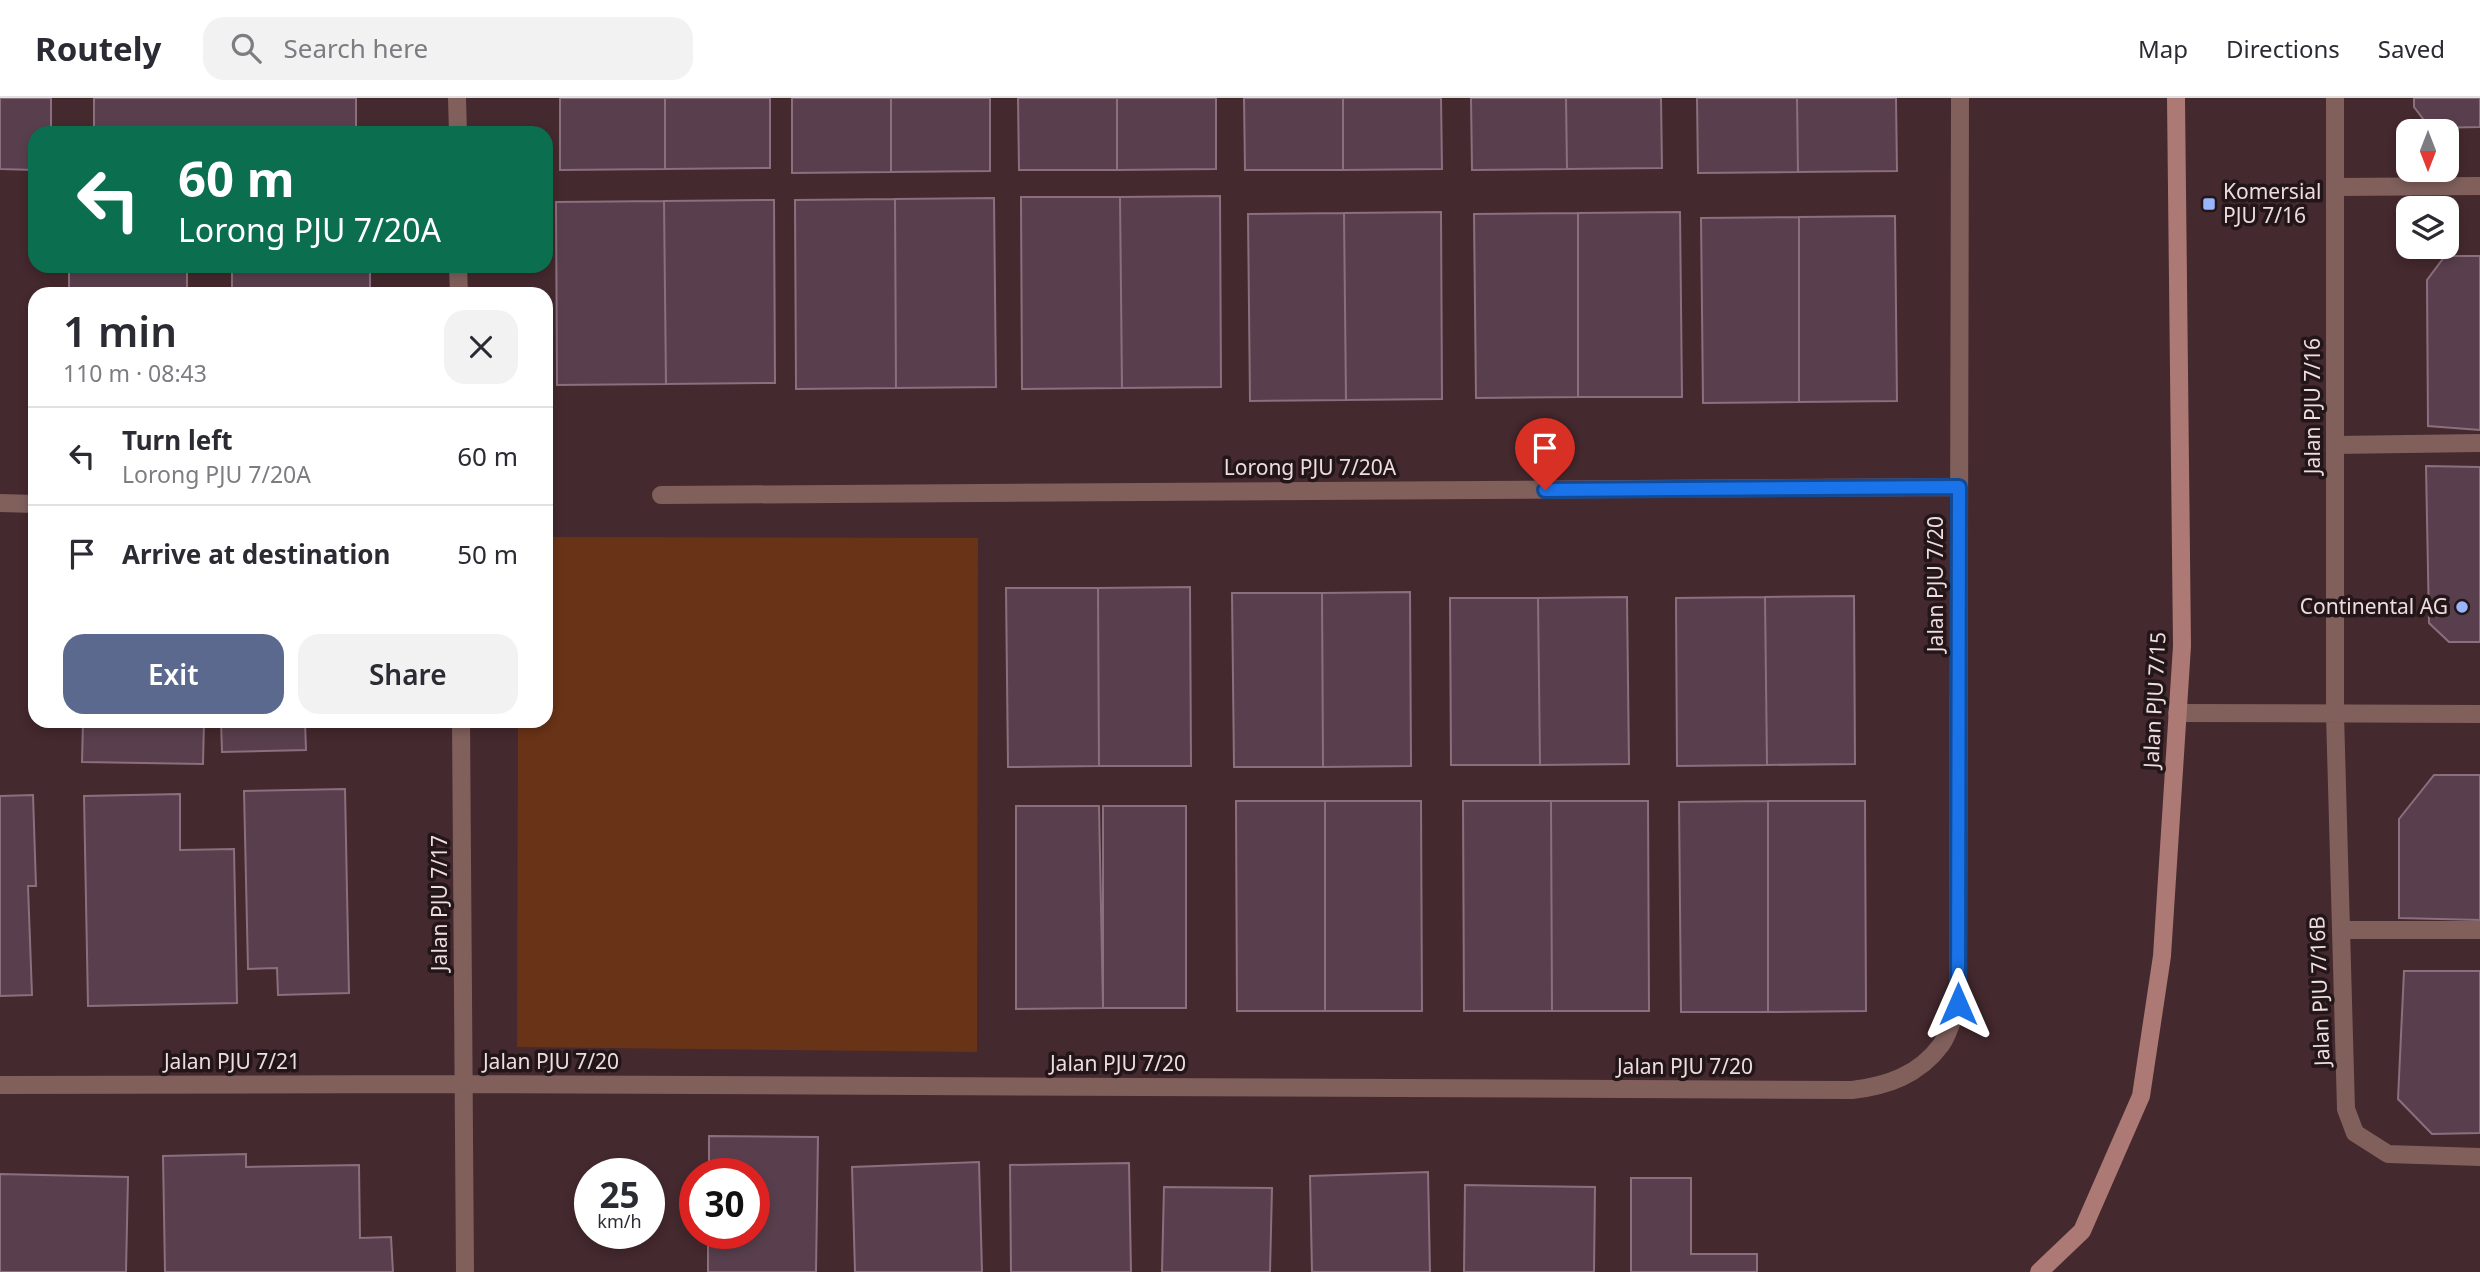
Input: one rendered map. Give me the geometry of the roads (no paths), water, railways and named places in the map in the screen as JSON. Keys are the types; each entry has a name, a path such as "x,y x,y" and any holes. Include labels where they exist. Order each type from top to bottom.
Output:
{"street":[{"path":"457,98 458,126"},
{"name":"Jalan PJU 7/20","path":"464,1084 1852,1090 1887,1086 1915,1069 1942,1044 1958,1004 1961,98"},
{"name":"Jalan PJU 7/15","path":"2039,1272 2082,1231 2141,1096 2162,956 2182,646 2176,98"},
{"name":"Jalan PJU 7/16","path":"2334,98 2336,714"},
{"path":"2334,187 2480,186"},
{"path":"2336,445 2480,443"},
{"name":"Lorong PJU 7/20A","path":"661,495 1959,487"},
{"path":"0,503 28,504"},
{"path":"2178,713 2480,715"},
{"name":"Jalan PJU 7/16B","path":"2336,714 2346,1110 2355,1133 2388,1154 2480,1157"},
{"name":"Jalan PJU 7/17","path":"461,728 465,1272"},
{"path":"2341,930 2480,930"},
{"name":"Jalan PJU 7/21","path":"0,1085 464,1084"}],"place":[{"name":"Komersial PJU 7/16","path":"2209,204"},
{"name":"Continental AG","path":"2462,607"}]}
